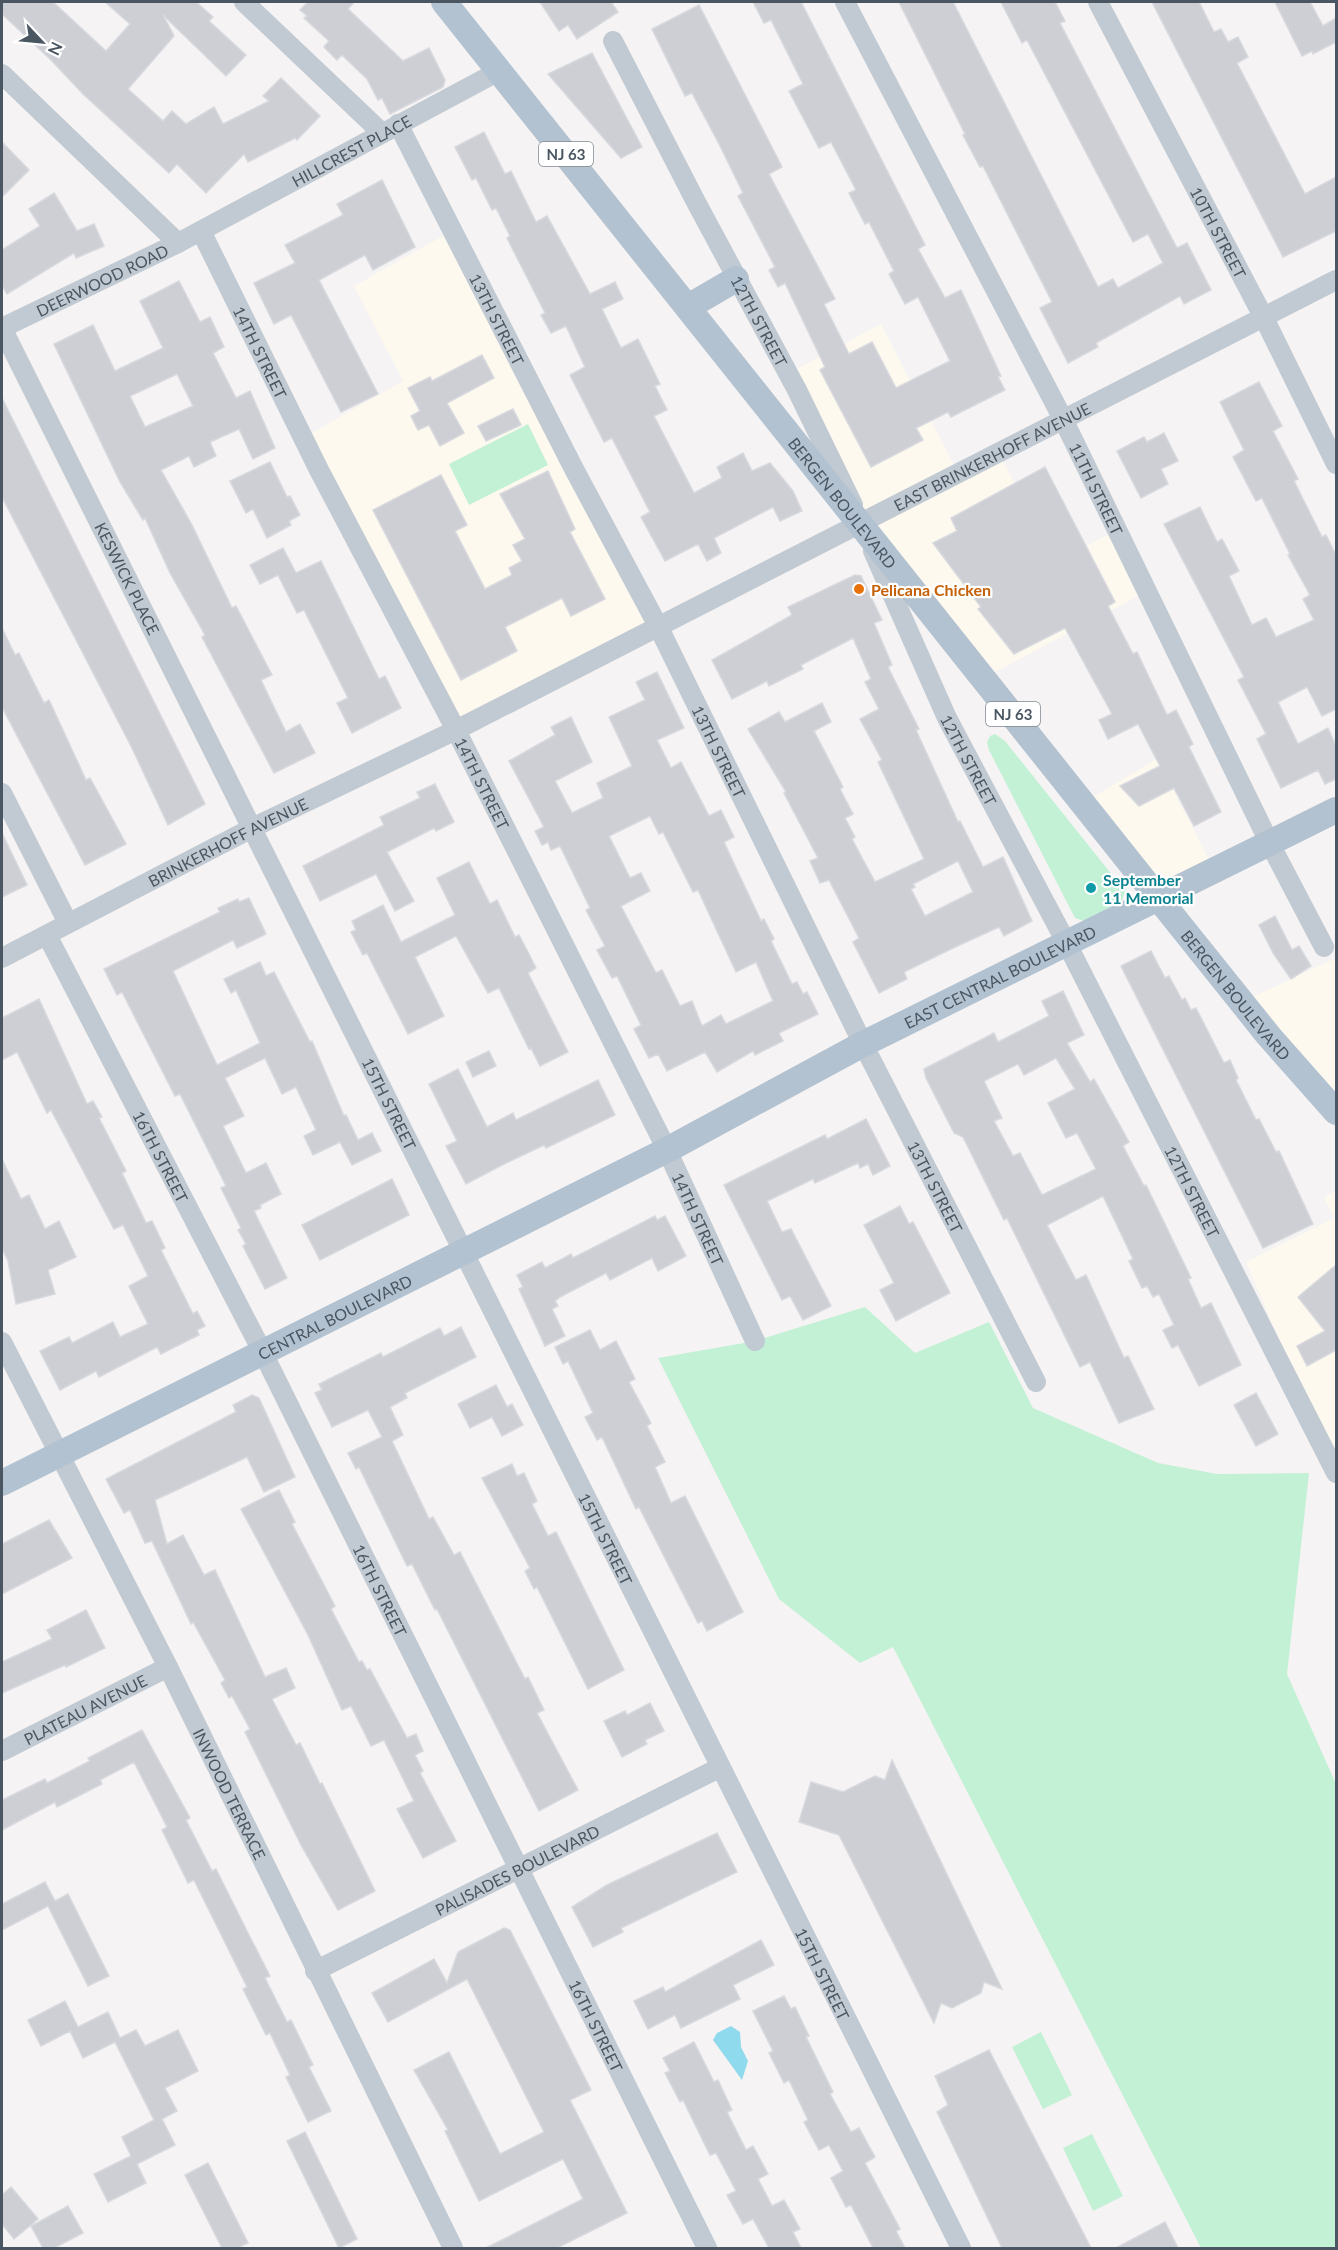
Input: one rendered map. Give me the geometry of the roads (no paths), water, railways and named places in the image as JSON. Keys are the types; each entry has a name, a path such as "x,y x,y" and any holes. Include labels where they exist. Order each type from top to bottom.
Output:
{"main road":[{"name":"BERGEN BOULEVARD","path":"444,2 861,522 1158,899 1268,1035 1336,1112"},
{"path":"688,307 736,279"},
{"name":"EAST CENTRAL BOULEVARD","path":"667,1150 863,1044 1336,810"},
{"name":"CENTRAL BOULEVARD","path":"2,1483 667,1150"}],"street":[{"name":"13TH STREET","path":"244,2 389,128 658,626 863,1044 1036,1382"},
{"name":"11TH STREET","path":"844,2 1063,419 1270,843 1324,947"},
{"name":"10TH STREET","path":"1098,2 1264,318 1336,464"},
{"name":"12TH STREET","path":"613,41 736,279 826,446 947,718 1067,944 1334,1462"},
{"name":"HILLCREST PLACE","path":"201,231 389,128 500,71"},
{"path":"2,74 178,243"},
{"name":"DEERWOOD ROAD","path":"2,328 201,231"},
{"name":"14TH STREET","path":"201,231 319,470 456,730 667,1150 755,1341"},
{"name":"EAST BRINKERHOFF AVENUE","path":"456,730 1336,280"},
{"name":"KESWICK PLACE","path":"2,328 254,827"},
{"name":"BRINKERHOFF AVENUE","path":"2,958 254,827 456,730"},
{"path":"2,793 68,923"},
{"name":"15TH STREET","path":"254,827 719,1768 961,2248"},
{"name":"16TH STREET","path":"46,935 263,1353 707,2248"},
{"name":"INWOOD TERRACE","path":"2,1342 168,1667 315,1971 453,2248"},
{"name":"PLATEAU AVENUE","path":"2,1751 168,1667"},
{"name":"PALISADES BOULEVARD","path":"315,1971 719,1768"}],"water":[{"path":"731,2026 740,2032 741,2047 748,2061 742,2080 713,2040 717,2033"}],"place":[{"name":"Pelicana Chicken","path":"859,589"},
{"name":"September 11 Memorial","path":"1091,888"}]}
